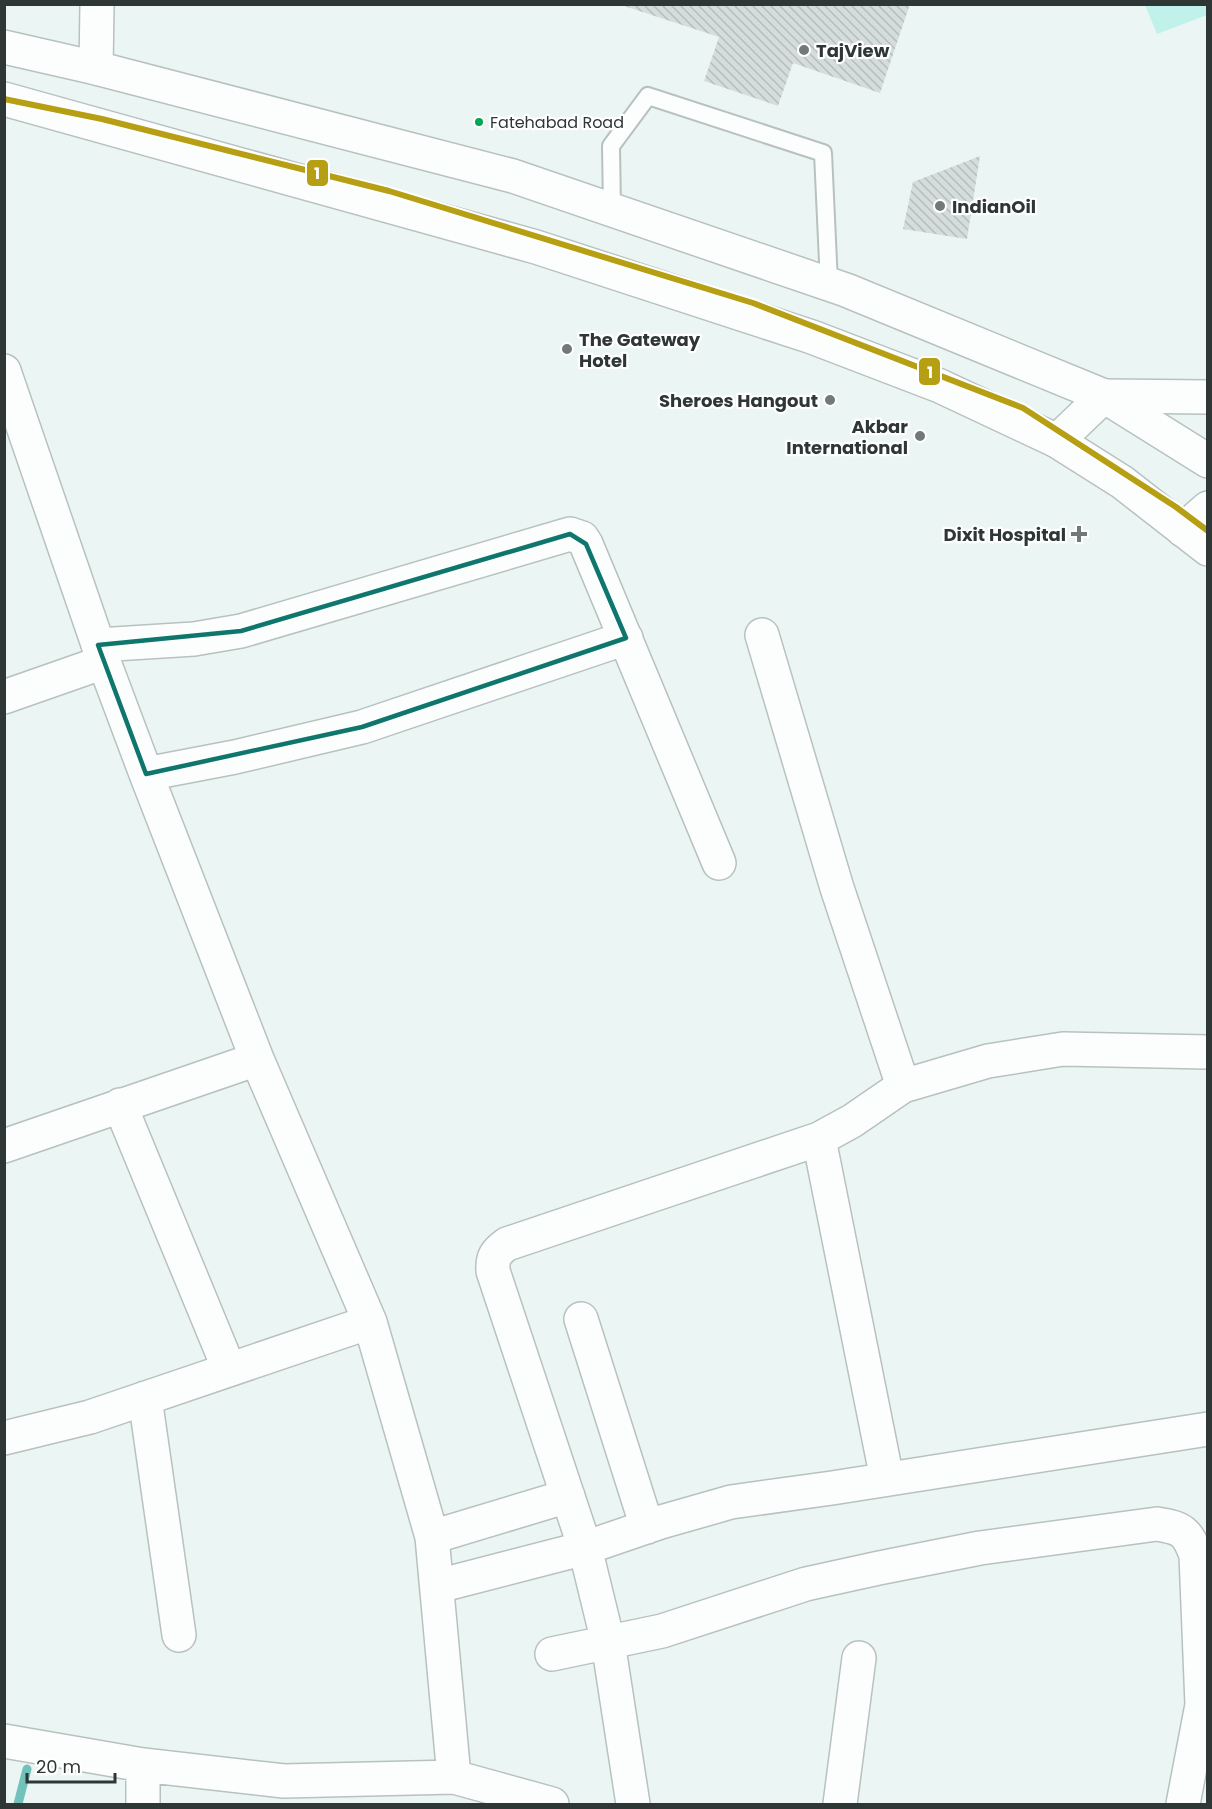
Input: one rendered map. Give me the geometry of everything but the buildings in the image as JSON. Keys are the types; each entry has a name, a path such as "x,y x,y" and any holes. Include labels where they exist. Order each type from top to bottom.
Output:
{"street":[{"path":"96,68 97,4"},
{"path":"4,47 96,68 513,176 846,290 1104,396 1208,461"},
{"path":"4,99 536,248 812,337 940,386 1057,441 1122,482 1195,539 1208,508"},
{"path":"4,371 101,654 146,774 256,1059 370,1322 432,1537 454,1777"},
{"path":"1057,441 1104,396 1208,397"},
{"path":"4,697 101,654 241,631 570,534 582,538 586,544 719,863"},
{"path":"762,635 837,888 903,1086"},
{"path":"146,774 235,757 362,727 626,638"},
{"path":"633,1804 608,1642 585,1548 493,1271 492,1259 498,1250 507,1244 819,1139 852,1121 903,1086 988,1061 1063,1049 1207,1055"},
{"path":"4,1146 256,1059"},
{"path":"120,1106 229,1369"},
{"path":"819,1139 887,1479"},
{"path":"581,1319 647,1527"},
{"path":"4,1438 90,1417 370,1322"},
{"path":"145,1398 179,1635"},
{"path":"438,1586 585,1548 731,1502 1208,1429"},
{"path":"432,1537 568,1496"},
{"path":"552,1654 662,1631 806,1584 879,1568 980,1548 1156,1524 1177,1527 1190,1540 1196,1556 1202,1677 1202,1706 1183,1804"},
{"path":"840,1804 859,1658"},
{"path":"4,1741 143,1765 284,1781 454,1777 552,1804"},
{"path":"143,1765 143,1804"}],"lane":[{"path":"612,210 611,146 648,96 823,153 829,285"}],"highlighted area":[{"path":"570,534 586,544 626,638 362,727 146,774 98,645 241,631"}],"shaded area":[{"path":"1145,5 1207,5 1207,15 1157,34"}],"waterway":[{"path":"18,1804 27,1769"}],"transit line":[{"name":"1","path":"4,99 102,119 389,191 753,303 1023,408 1176,507 1208,531"}],"place":[{"name":"TajView","path":"804,50"},
{"name":"Fatehabad Road","path":"479,122"},
{"name":"IndianOil","path":"940,206"},
{"name":"The Gateway Hotel","path":"567,349"},
{"name":"Sheroes Hangout","path":"830,400"},
{"name":"Akbar International","path":"920,436"},
{"name":"Dixit Hospital","path":"1079,534"}]}
